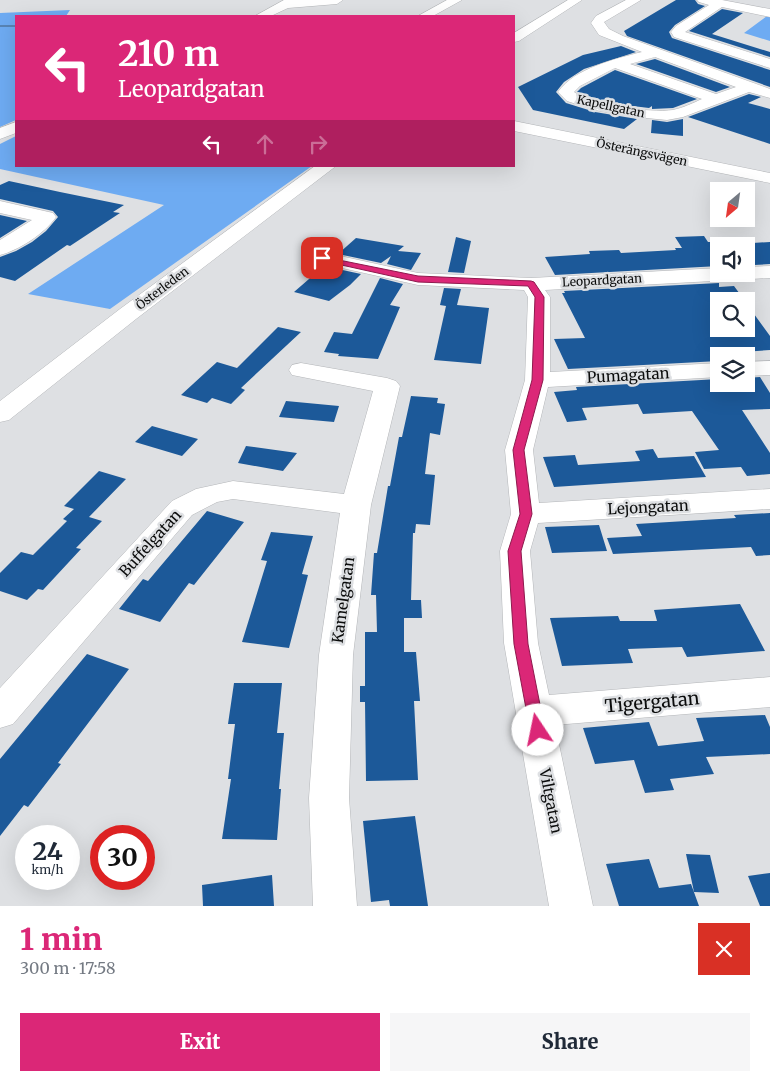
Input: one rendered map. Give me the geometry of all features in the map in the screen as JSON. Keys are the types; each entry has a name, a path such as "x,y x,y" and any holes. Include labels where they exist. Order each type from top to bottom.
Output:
{"street":[{"path":"263,15 288,2 337,0"},
{"path":"426,15 456,0"},
{"path":"515,37 576,0"},
{"path":"635,0 600,19 597,24 598,26 611,36 770,94"},
{"path":"704,0 770,13"},
{"path":"720,3 677,32 770,64"},
{"name":"Kapellgatan","path":"654,53 615,63 575,83 566,90 566,94 584,102 658,116 677,114 748,87"},
{"path":"615,63 716,99"},
{"name":"Österängsvägen","path":"515,125 770,177"},
{"path":"0,134 15,126"},
{"name":"Österleden","path":"0,414 128,314 326,167"},
{"path":"0,207 46,218 35,228 0,249"},
{"name":"Leopardgatan","path":"322,258 418,279 531,284 710,275"},
{"path":"755,273 770,272"},
{"name":"Viltgatan","path":"531,284 539,297 537,380 519,450 526,514 515,551 521,644 571,906"},
{"path":"755,369 770,368"},
{"name":"Kamelgatan","path":"301,370 387,386 356,505 336,655 329,798 335,906"},
{"name":"Pumagatan","path":"537,380 710,370"},
{"name":"Buffelgatan","path":"0,713 182,508 197,498 214,492 234,490 356,505"},
{"name":"Lejongatan","path":"526,514 770,499"},
{"name":"Tigergatan","path":"534,712 770,692"}],"shaded area":[{"path":"70,10 67,15 15,15 15,120 0,127 0,13"},
{"path":"767,16 770,17 770,41 744,33"},
{"path":"15,136 15,167 311,167 110,309 28,294 164,205 0,169 0,144"}],"building":[{"path":"676,0 695,0 698,4 705,6 675,25 669,32 672,38 770,70 770,87 627,36 624,31"},
{"path":"722,9 743,13 712,34 770,52 770,57 689,31"},
{"path":"621,46 636,52 584,69 564,82 556,92 566,103 595,112 637,119 624,129 533,110 518,87 583,55"},
{"path":"655,59 730,87 716,92 636,64"},
{"path":"615,70 697,99 673,108 652,109 652,106 649,108 608,103 577,92"},
{"path":"749,94 761,97 748,103 770,109 770,144 688,117"},
{"path":"683,119 683,136 651,133 652,120 667,122"},
{"path":"9,181 124,205 113,212 120,213 70,246 67,245 15,281 0,277 0,257 32,242 46,231 58,217 53,211 0,199 0,185"},
{"path":"0,215 27,221 0,238"},
{"path":"704,236 710,242 710,266 555,275 545,257 590,254 589,251 619,250 621,253 676,250 675,248 682,248 675,237"},
{"path":"456,237 471,241 464,273 448,272"},
{"path":"356,238 404,246 398,251 421,253 411,270 387,264 391,256 381,263 338,254"},
{"path":"770,242 770,264 755,265 755,243"},
{"path":"324,266 361,274 329,301 294,292"},
{"path":"380,278 403,284 390,305 400,307 378,359 338,356 339,354 324,352 334,332 352,334"},
{"path":"719,283 719,287 734,286 738,292 710,292 710,337 755,337 755,315 770,336 770,350 755,351 755,347 710,347 710,361 568,369 554,339 585,338 562,293 565,293 564,291"},
{"path":"444,288 461,289 457,305 489,308 481,364 434,360 446,306 440,305"},
{"path":"278,327 301,332 241,388 245,390 231,404 212,398 207,403 181,395 217,362 237,368"},
{"path":"755,377 760,377 770,393 770,409 742,410 770,453 770,474 747,476 741,467 704,469 695,452 719,450 692,411 643,414 638,404 582,408 587,420 567,422 554,392 577,390 576,387 710,380 710,392 755,392"},
{"path":"411,396 438,398 437,403 445,404 440,435 430,433 425,474 435,475 430,525 416,524 415,533 413,533 411,600 421,600 422,618 404,618 404,652 416,652 420,701 414,701 418,780 366,781 365,702 360,702 360,686 365,686 365,632 377,632 376,595 371,595 374,553 377,553 388,486 390,486 399,437 402,437"},
{"path":"286,401 339,406 334,422 279,417"},
{"path":"152,426 198,439 182,456 135,442"},
{"path":"246,446 297,453 283,471 238,463"},
{"path":"653,449 658,458 694,456 706,477 554,487 543,457 575,455 578,465 640,461 635,451"},
{"path":"99,471 126,479 89,517 102,521 76,548 81,549 43,590 38,589 27,600 0,591 0,573 21,552 33,555 67,521 63,519 74,509 64,506"},
{"path":"207,511 244,522 194,585 189,583 160,622 119,609 143,579 148,581"},
{"path":"770,513 770,555 756,556 751,547 613,554 607,538 642,536 636,524 736,518 734,515"},
{"path":"599,525 607,551 552,553 545,527"},
{"path":"271,532 313,536 302,574 308,575 289,648 242,642 267,561 261,560"},
{"path":"740,604 765,651 687,657 682,647 628,649 633,663 562,666 550,618 618,616 620,621 657,621 654,610"},
{"path":"87,654 129,669 58,763 61,764 28,807 24,805 0,836 0,759"},
{"path":"234,683 282,683 277,733 284,733 277,840 222,839 231,779 228,779 235,724 228,724"},
{"path":"765,715 770,727 770,754 706,757 714,774 670,779 674,790 645,793 634,760 595,764 583,728 649,722 658,746 704,741 696,718"},
{"path":"415,816 428,906 390,906 389,900 371,902 363,821"},
{"path":"686,854 710,855 719,893 694,892"},
{"path":"649,859 659,888 691,884 699,906 619,906 606,864"},
{"path":"770,873 770,906 760,906 748,876"},
{"path":"272,875 274,906 203,906 202,885"}],"waterway":[{"path":"0,26 15,26"}],"route":[{"path":"322,258 418,279 531,284 539,297 537,380 519,450 526,514 515,551 521,644 538,730"}]}
